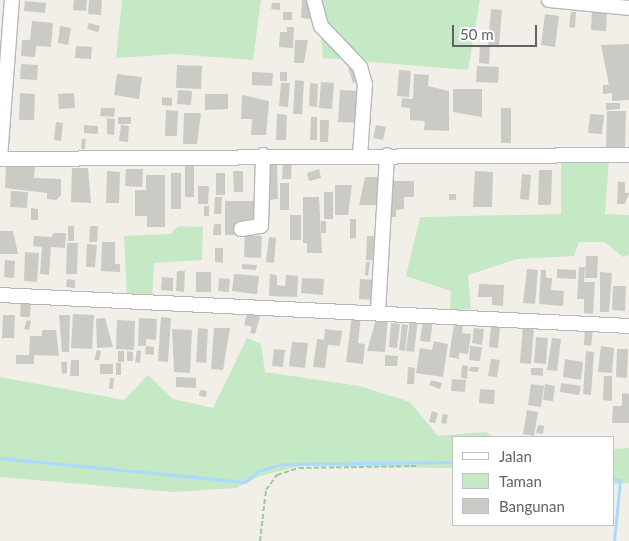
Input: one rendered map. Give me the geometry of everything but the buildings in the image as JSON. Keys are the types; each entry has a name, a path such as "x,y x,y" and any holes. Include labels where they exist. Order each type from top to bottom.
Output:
{"street":[{"path":"12,0 0,158 264,155 629,155"},
{"path":"314,0 321,26 354,59 363,76 360,155"},
{"path":"549,0 590,2 629,8"},
{"path":"241,229 261,226 264,155"},
{"path":"378,312 387,155"},
{"path":"0,295 378,312 629,326"}],"path":[{"path":"260,541 266,490 277,475 299,468 418,466"}],"green space":[{"path":"122,0 261,0 253,60 175,54 116,58"},
{"path":"318,0 480,0 468,70 323,58"},
{"path":"561,158 609,158 605,214 629,215 629,255 623,257 605,242 579,242 574,256 517,259 468,275 471,309 450,310 451,291 406,276 420,217 561,214"},
{"path":"178,226 203,227 202,260 154,263 152,297 127,296 124,236 171,234"},
{"path":"247,338 261,344 265,372 359,386 410,402 438,436 485,432 493,436 452,436 452,468 300,466 260,476 236,488 174,492 0,477 0,377 124,400 148,375 173,399 213,408"},
{"path":"629,448 629,483 614,484 614,449"}],"waterway":[{"path":"0,458 245,482 258,471 283,464 452,462"},
{"path":"614,479 620,480 614,541"}]}
